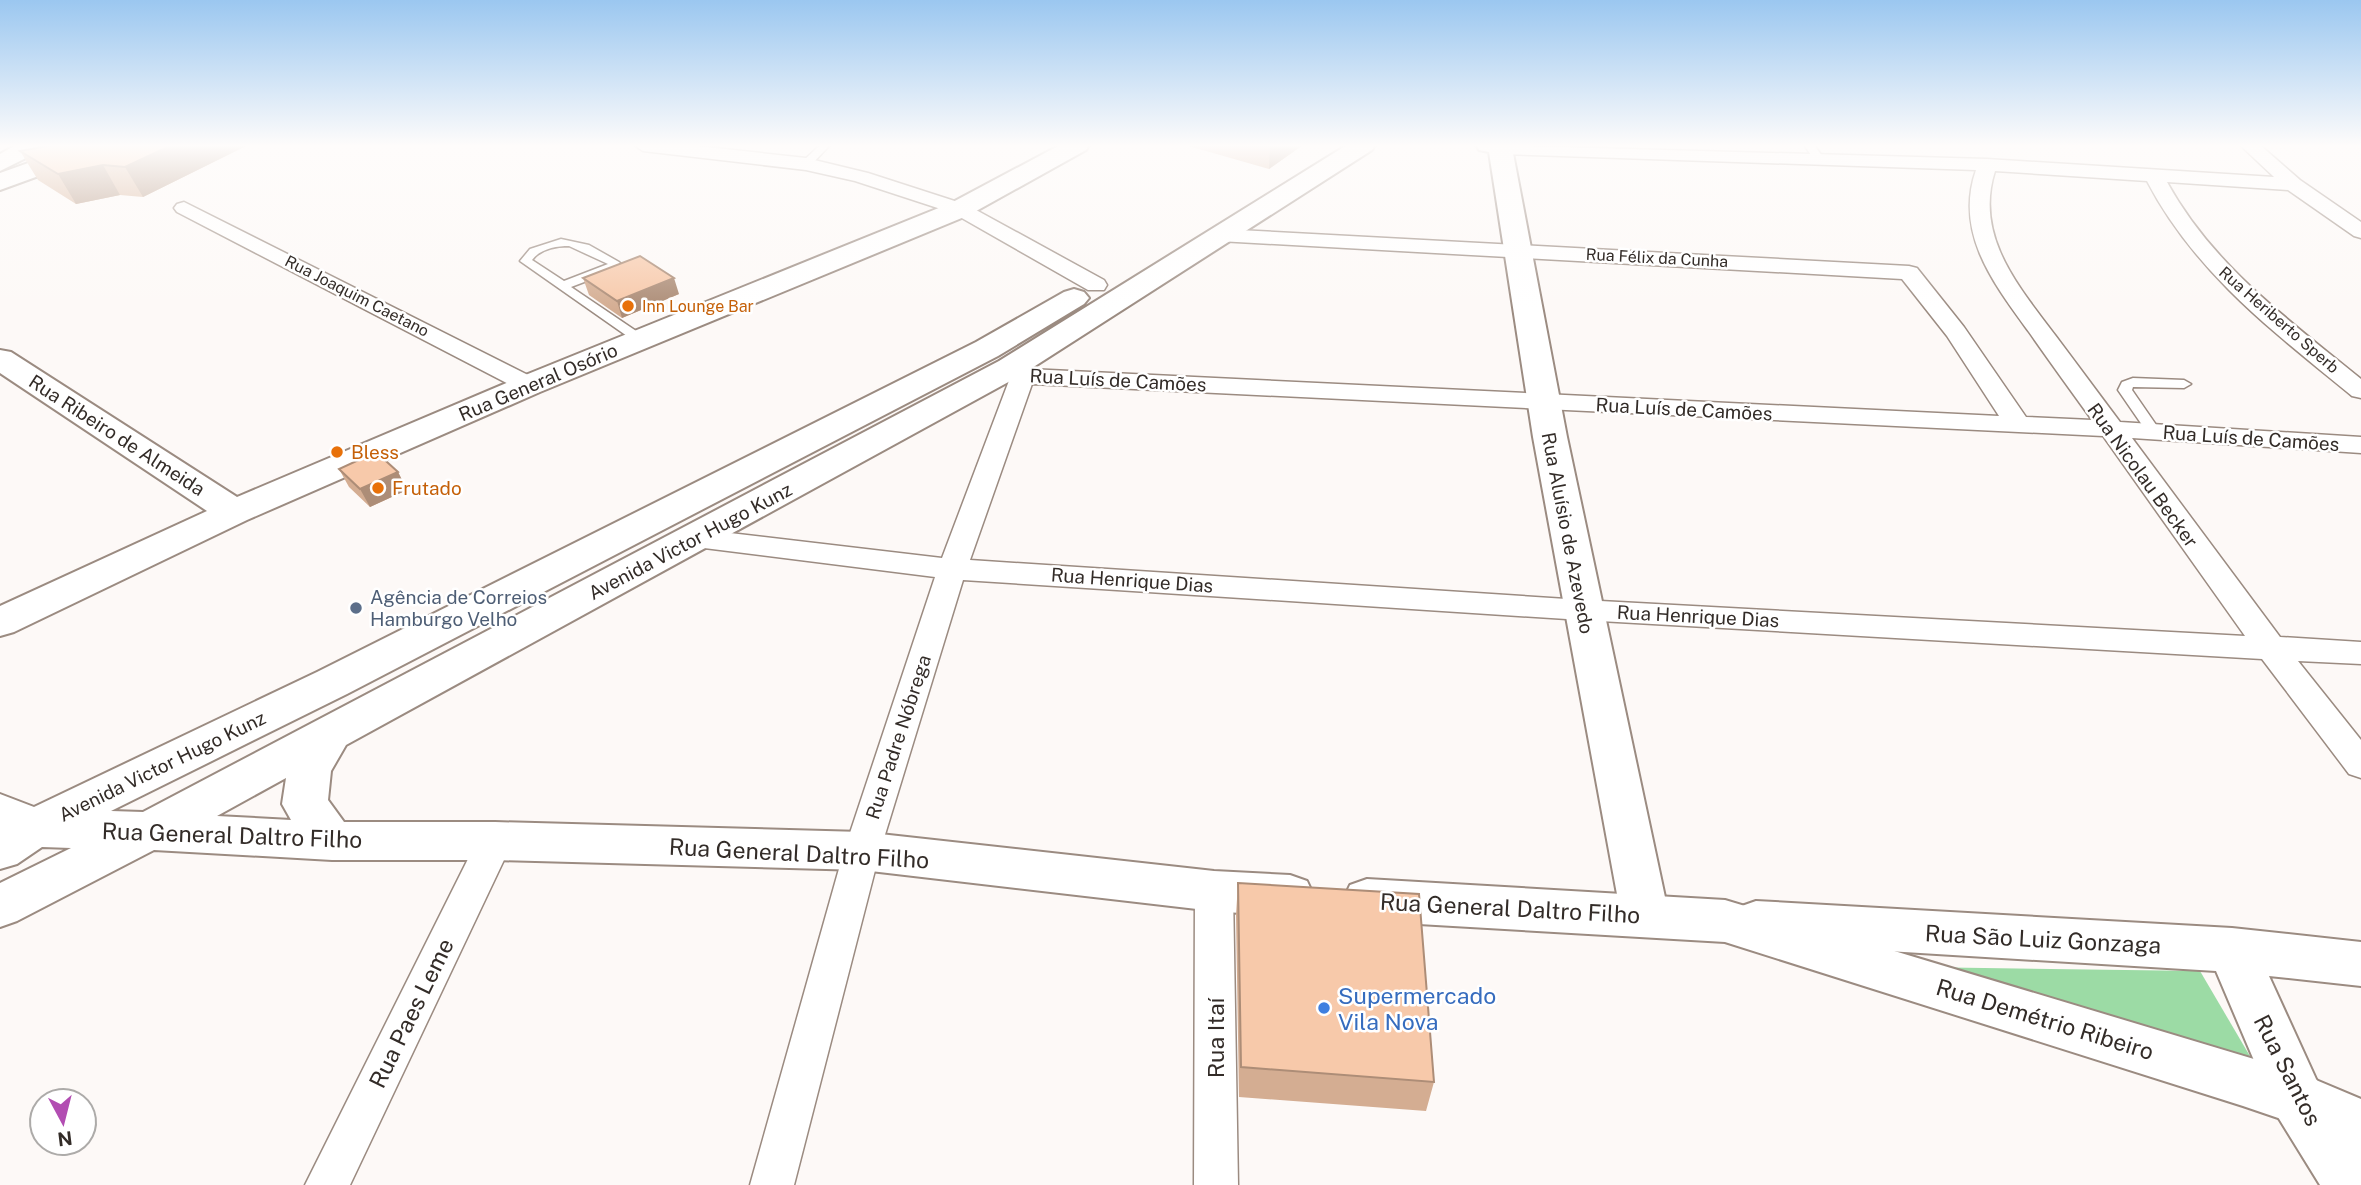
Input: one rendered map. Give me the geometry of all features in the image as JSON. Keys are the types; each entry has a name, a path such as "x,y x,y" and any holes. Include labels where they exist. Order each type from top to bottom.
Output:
{"main road":[{"name":"Rua General Osório","path":"0,622 234,512 529,385 976,200"},
{"name":"Avenida Victor Hugo Kunz","path":"11,830 332,683 987,349 1233,200"},
{"name":"Avenida Victor Hugo Kunz","path":"0,906 149,831 696,538 1016,372 1275,200"},
{"name":"Rua Aluísio de Azevedo","path":"1505,200 1582,610 1644,916"},
{"name":"Rua Ribeiro de Almeida","path":"0,359 234,512"},
{"path":"332,732 309,770 305,804 332,841"},
{"name":"Rua General Daltro Filho","path":"11,830 149,831 332,841 495,841 862,851 1214,891 1725,920"},
{"name":"Rua São Luiz Gonzaga","path":"1725,920 2232,950 2361,964"},
{"name":"Rua Demétrio Ribeiro","path":"1725,920 2297,1098 2361,1127"},
{"name":"Rua Santos","path":"2232,950 2297,1098 2353,1185"}],"street":[{"path":"933,200 960,209 1096,285"},
{"name":"Rua Nicolau Becker","path":"1978,200 1978,224 1997,272 2272,650 2361,765"},
{"name":"Rua Heriberto Sperb","path":"2168,200 2181,223 2215,264 2269,314 2361,391"},
{"path":"2316,200 2361,232"},
{"name":"Rua Joaquim Caetano","path":"184,208 529,385"},
{"name":"Rua Félix da Cunha","path":"1219,235 1909,273 1956,332 2018,425"},
{"name":"Rua Luís de Camões","path":"1016,372 1544,403 2109,429 2361,445"},
{"name":"Rua Padre Nóbrega","path":"772,1185 862,851 1016,372"},
{"name":"Rua Henrique Dias","path":"696,538 952,569 1582,610 2361,653"},
{"name":"Rua Paes Leme","path":"327,1185 495,841"},
{"path":"0,924 53,880"},
{"name":"Rua Itaí","path":"1214,891 1216,1185"}],"lane":[{"path":"562,286 609,269 615,264 610,259 570,241 551,243 527,256 526,261 562,286 641,340"},
{"path":"2154,432 2125,390 2127,385 2133,382 2183,384"}],"green space":[{"path":"1917,967 2200,971 2254,1063"}],"building":[{"path":"640,256 674,278 617,301 583,278"},
{"path":"376,452 398,472 360,489 339,469"},
{"name":"Supermercado Vila Nova","path":"1238,883 1419,894 1434,1082 1241,1067"}],"place":[{"name":"Inn Lounge Bar","path":"628,306"},
{"name":"Bless","path":"337,452"},
{"name":"Frutado","path":"378,488"},
{"name":"Agência de Correios Hamburgo Velho","path":"356,608"},
{"name":"Supermercado Vila Nova","path":"1324,1008"}]}
